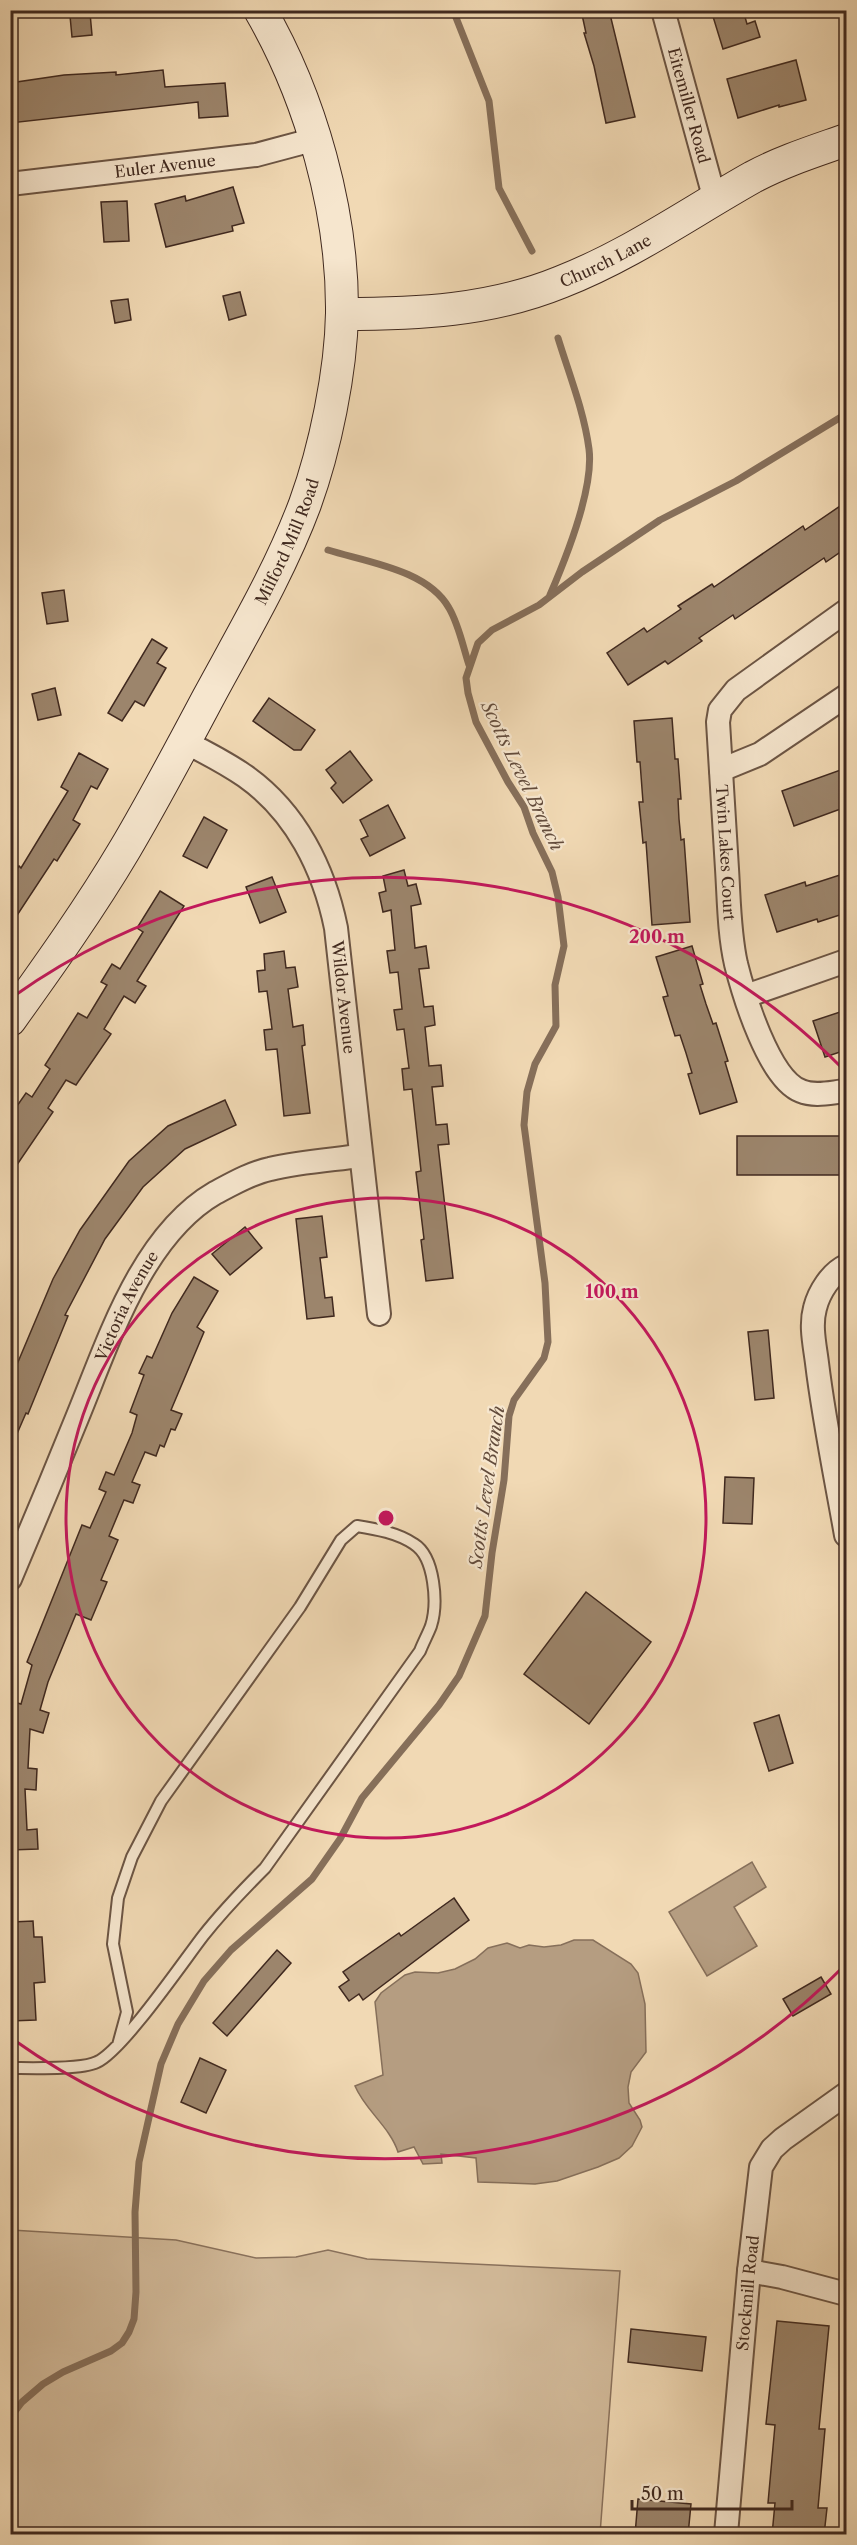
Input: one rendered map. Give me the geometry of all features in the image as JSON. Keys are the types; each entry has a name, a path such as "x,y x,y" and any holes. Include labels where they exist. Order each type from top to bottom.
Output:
{"main road":[{"name":"Milford Mill Road","path":"10,1020 58,952 124,850 184,742 269,582 305,503 317,465 330,406 342,314 336,241 316,139 289,67 260,10"},
{"name":"Church Lane","path":"342,314 405,314 452,310 530,294 601,265 754,177 786,162 846,140"}],"street":[{"name":"Eitemiller Road","path":"663,10 715,200"},
{"name":"Euler Avenue","path":"10,184 256,155 316,139"},
{"name":"Twin Lakes Court","path":"846,611 736,690 725,700 718,722 731,924 736,964 746,996 769,1059 788,1082 800,1091 813,1094 846,1091"},
{"path":"721,770 760,754 846,696"},
{"name":"Wildor Avenue","path":"184,742 246,776 272,799 305,841 330,896 336,928 379,1314"},
{"path":"746,996 846,961"},
{"name":"Victoria Avenue","path":"10,1579 116,1322 143,1271 170,1233 192,1210 214,1194 242,1179 269,1169 360,1156"},
{"path":"846,1266 829,1281 818,1296 813,1328 822,1407 846,1535"},
{"name":"Stockmill Road","path":"726,2535 749,2271 759,2183 765,2158 783,2139 846,2094"},
{"path":"749,2271 846,2294"}],"lane":[{"path":"10,2068 60,2067 97,2062 118,2045 204,1934 265,1868 420,1651 432,1624 434,1590 428,1562 416,1544 381,1530 357,1526 341,1540 300,1607 161,1801 132,1857 118,1898 113,1944 127,2012 118,2045"}],"shaded area":[{"path":"752,1862 766,1887 734,1907 757,1946 707,1976 669,1912"},
{"path":"574,1940 593,1940 631,1964 638,1973 645,2004 646,2052 631,2072 628,2087 629,2103 642,2127 632,2146 619,2158 598,2167 557,2181 535,2184 478,2182 476,2158 441,2154 442,2163 423,2164 414,2147 398,2152 355,2086 383,2075 375,2002 381,1993 405,1975 415,1972 438,1973 455,1969 475,1959 488,1948 507,1943 520,1948 529,1945 544,1947 561,1945"},
{"path":"11,2230 176,2240 256,2258 296,2257 328,2250 367,2259 620,2271 600,2534 11,2534"}],"building":[{"path":"581,10 609,10 635,117 606,123 594,66 584,33 586,33"},
{"path":"711,10 743,10 747,24 755,21 760,37 723,49"},
{"path":"90,13 92,35 72,37 70,16"},
{"path":"796,60 806,100 779,107 779,105 738,118 727,79"},
{"path":"163,70 165,87 225,83 228,116 199,118 198,102 10,123 10,83 64,75 116,72 116,75"},
{"path":"233,187 244,223 232,226 233,231 166,247 155,204 185,196 186,201"},
{"path":"127,201 129,241 104,242 101,202"},
{"path":"240,292 246,315 229,320 223,296"},
{"path":"128,299 131,320 115,323 111,301"},
{"path":"846,502 846,548 826,562 824,558 735,619 733,615 699,638 702,641 668,664 665,661 628,685 607,653 644,628 647,632 681,609 678,606 712,584 714,587 803,526 805,530"},
{"path":"64,590 68,621 47,624 42,593"},
{"path":"152,639 167,648 157,663 166,668 144,706 135,701 122,721 108,713"},
{"path":"55,688 61,715 38,720 32,694"},
{"path":"269,698 315,730 301,750 294,750 253,721"},
{"path":"672,718 675,759 678,759 681,799 678,799 679,819 681,840 684,839 690,922 652,925 646,842 643,843 639,802 643,802 640,762 637,762 634,721"},
{"path":"350,751 372,780 343,803 331,788 336,783 326,770"},
{"path":"79,753 108,769 97,789 91,786 73,820 80,824 57,861 54,859 10,926 10,880 19,866 21,868 68,791 61,787"},
{"path":"846,768 846,807 794,826 782,791"},
{"path":"388,805 405,838 370,856 361,839 368,836 360,820"},
{"path":"204,817 227,830 207,868 183,856"},
{"path":"404,870 408,886 416,884 421,904 411,906 415,948 426,946 429,968 419,969 424,1007 433,1006 435,1025 425,1027 429,1066 441,1065 443,1086 432,1087 436,1125 447,1124 449,1144 438,1145 453,1278 426,1281 421,1240 424,1239 416,1172 421,1171 412,1089 404,1090 402,1069 409,1068 404,1029 397,1030 394,1010 402,1009 398,972 390,973 387,951 395,950 391,910 383,912 379,893 386,891 383,876"},
{"path":"846,873 846,913 818,922 817,919 777,932 765,895 805,882 806,886"},
{"path":"272,877 286,912 260,923 246,887"},
{"path":"160,891 184,906 137,981 146,986 135,1003 124,996 104,1029 111,1034 76,1085 66,1080 48,1108 53,1112 10,1175 10,1116 26,1093 32,1097 50,1069 45,1065 78,1013 87,1018 107,985 101,982 112,964 120,969 143,932 137,928"},
{"path":"692,946 703,984 700,985 713,1024 716,1023 728,1061 725,1062 737,1102 700,1114 688,1074 692,1073 686,1053 680,1035 675,1036 663,997 668,996 656,957"},
{"path":"284,951 286,968 295,967 298,987 288,989 293,1027 303,1025 305,1045 302,1046 310,1113 284,1116 277,1049 266,1050 264,1030 272,1029 267,991 259,992 257,971 265,970 264,954"},
{"path":"846,1010 846,1050 825,1057 813,1021"},
{"path":"225,1100 236,1125 185,1149 143,1187 105,1239 65,1315 68,1316 28,1414 26,1413 10,1450 10,1381 53,1279 80,1230 129,1161 168,1126"},
{"path":"737,1136 846,1136 846,1175 737,1175"},
{"path":"322,1216 327,1257 320,1258 325,1298 332,1297 334,1316 307,1319 296,1219"},
{"path":"245,1227 262,1248 230,1275 212,1254"},
{"path":"194,1277 218,1291 197,1327 204,1332 171,1410 182,1414 175,1430 171,1429 164,1447 160,1445 156,1456 145,1452 132,1482 140,1485 133,1503 124,1500 109,1536 118,1540 101,1580 107,1582 91,1620 76,1614 48,1682 40,1710 49,1713 43,1733 30,1729 28,1768 37,1769 36,1790 25,1789 27,1830 37,1829 38,1849 10,1850 10,1701 21,1704 32,1665 27,1662 82,1525 90,1528 106,1492 99,1489 106,1472 114,1475 132,1433 137,1415 130,1412 144,1375 139,1373 147,1356 152,1358 172,1313"},
{"path":"768,1330 774,1398 755,1400 748,1332"},
{"path":"725,1477 754,1478 752,1524 723,1523"},
{"path":"586,1592 651,1642 589,1724 524,1674"},
{"path":"779,1715 793,1763 769,1771 754,1723"},
{"path":"454,1898 469,1920 363,2000 359,1994 349,2001 339,1987 349,1980 343,1972 399,1933 401,1936"},
{"path":"33,1921 34,1937 42,1937 45,1982 34,1983 36,2020 10,2021 12,1922"},
{"path":"277,1950 291,1963 227,2036 213,2023"},
{"path":"821,1977 831,1994 793,2016 783,1999"},
{"path":"200,2058 226,2070 206,2113 181,2102"},
{"path":"777,2321 829,2326 819,2429 825,2429 818,2508 827,2508 824,2535 772,2535 775,2503 768,2503 775,2425 766,2424"},
{"path":"631,2329 706,2337 702,2371 628,2362"},
{"path":"638,2499 691,2504 688,2535 635,2535"}],"waterway":[{"path":"453,10 489,101 499,188 532,251"},
{"path":"550,595 577,523 583,503 589,465 589,449 584,421 558,338"},
{"name":"Scotts Level Branch","path":"10,2418 22,2402 43,2384 63,2372 111,2351 122,2343 129,2332 134,2319 136,2292 135,2212 139,2162 161,2064 178,2024 204,1981 231,1950 312,1879 340,1839 362,1798 439,1705 459,1676 485,1616 504,1480 509,1416 514,1400 544,1358 548,1342 545,1283 524,1125 527,1092 535,1064 556,1026 555,985 564,946 558,897 552,872 533,833 524,807 476,722 466,678 478,643 492,630 539,605 582,572 660,520 736,481 846,414"},
{"path":"328,550 395,569 427,585 449,608 469,665"}]}
